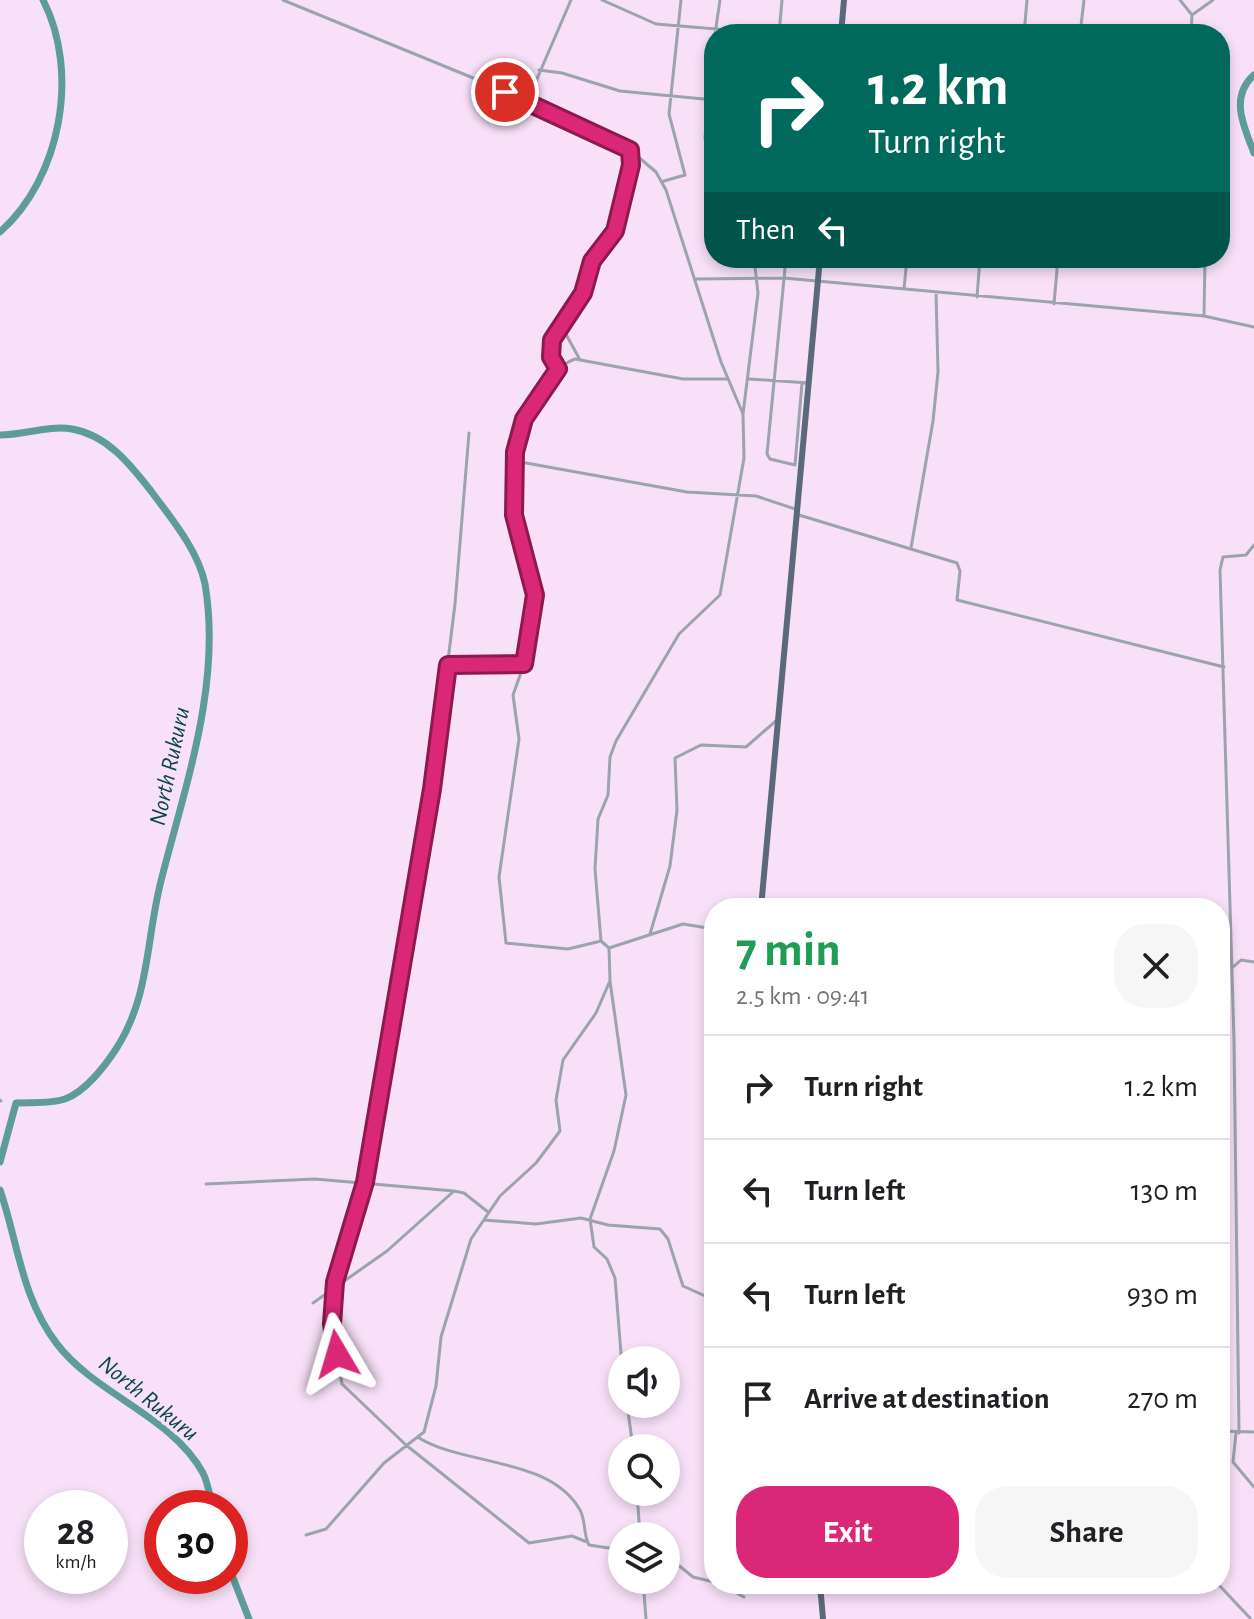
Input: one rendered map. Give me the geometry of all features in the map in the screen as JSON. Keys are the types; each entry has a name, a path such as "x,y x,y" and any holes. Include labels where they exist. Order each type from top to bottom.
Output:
{"main road":[{"path":"842,24 844,0"},
{"path":"762,898 798,515 806,383 820,268"},
{"path":"821,1594 823,1619"}],"street":[{"path":"283,0 527,102 630,150 663,182 727,379 743,414"},
{"path":"527,102 571,0"},
{"path":"602,0 647,20 677,28 704,30"},
{"path":"663,182 685,175 670,119 681,0"},
{"path":"716,24 720,0"},
{"path":"779,24 782,0"},
{"path":"1025,24 1027,0"},
{"path":"1081,24 1084,0"},
{"path":"1180,0 1192,15 1192,24"},
{"path":"1192,15 1213,0"},
{"path":"539,70 562,73 620,91 670,93 704,99"},
{"path":"558,369 551,348 553,337 583,293 592,261 615,231 631,165 630,150"},
{"path":"620,1346 615,1278 611,1265 594,1247 590,1219 614,1151 626,1095 610,981 609,948 601,941 595,869 598,819 608,795 612,749 679,634 720,595 745,450 743,414 758,278 756,268"},
{"path":"749,379 775,382 806,383 795,465 770,459 767,454 775,382 785,268"},
{"path":"904,289 906,268"},
{"path":"977,297 979,268"},
{"path":"1054,304 1057,268"},
{"path":"1204,316 1205,268"},
{"path":"696,279 784,278 1204,316 1254,327"},
{"path":"911,548 933,421 938,372 936,292"},
{"path":"561,326 579,358"},
{"path":"601,941 568,949 506,943 499,877 519,739 513,695 523,666 535,595 514,515 518,434 524,419 558,369 579,358 683,379 727,379"},
{"path":"469,433 448,665 432,789 365,1182 335,1288 332,1324 342,1384 406,1445 529,1543 572,1536 593,1547 608,1549"},
{"path":"515,461 687,492 737,495 792,506 798,515 911,548 960,566 957,600 1224,667"},
{"path":"1254,545 1246,555 1221,558 1232,968 1238,1433 1233,1462 1254,1487"},
{"path":"448,665 523,666"},
{"path":"650,934 670,866 677,810 675,758 701,745 746,747 777,720"},
{"path":"609,948 689,924 704,927"},
{"path":"1232,968 1241,960 1254,962"},
{"path":"306,1535 329,1527 384,1463 419,1438 426,1429 441,1337 471,1239 488,1212 560,1131 556,1100 563,1060 596,1013 610,981"},
{"path":"206,1184 271,1179 365,1182 464,1193 488,1212"},
{"path":"313,1303 387,1251 454,1191"},
{"path":"484,1220 536,1224 590,1219 663,1231 683,1286 704,1295"},
{"path":"1230,1432 1254,1432"},
{"path":"419,1438 462,1454 513,1466 561,1490 582,1512 587,1542"},
{"path":"680,1566 693,1577 704,1580"},
{"path":"644,1594 646,1619"},
{"path":"738,1594 744,1597"},
{"path":"1227,1594 1249,1619 1254,1614"}],"waterway":[{"name":"North Rukuru","path":"0,232 21,209 38,183 58,123 62,91 60,59 54,28 43,0"},
{"path":"1254,75 1246,84 1240,102 1243,123 1254,153"},
{"name":"North Rukuru","path":"0,435 54,428 72,429 96,437 117,452 151,491 190,547 205,584 209,622 209,659 198,734 161,881 146,967 135,1009 111,1056 80,1091 59,1101 16,1103 0,1162"},
{"name":"North Rukuru","path":"0,1190 35,1307 57,1344 92,1378 172,1436 203,1473 208,1490"},
{"name":"North Rukuru","path":"239,1594 249,1619"}],"route":[{"path":"337,1354 332,1324 335,1282 365,1182 382,1068 432,789 448,665 523,666 527,656 535,595 523,558 513,508 518,434 528,411 558,369 551,357 553,337 579,301 592,261 615,231 631,165 630,150 505,92"}]}
